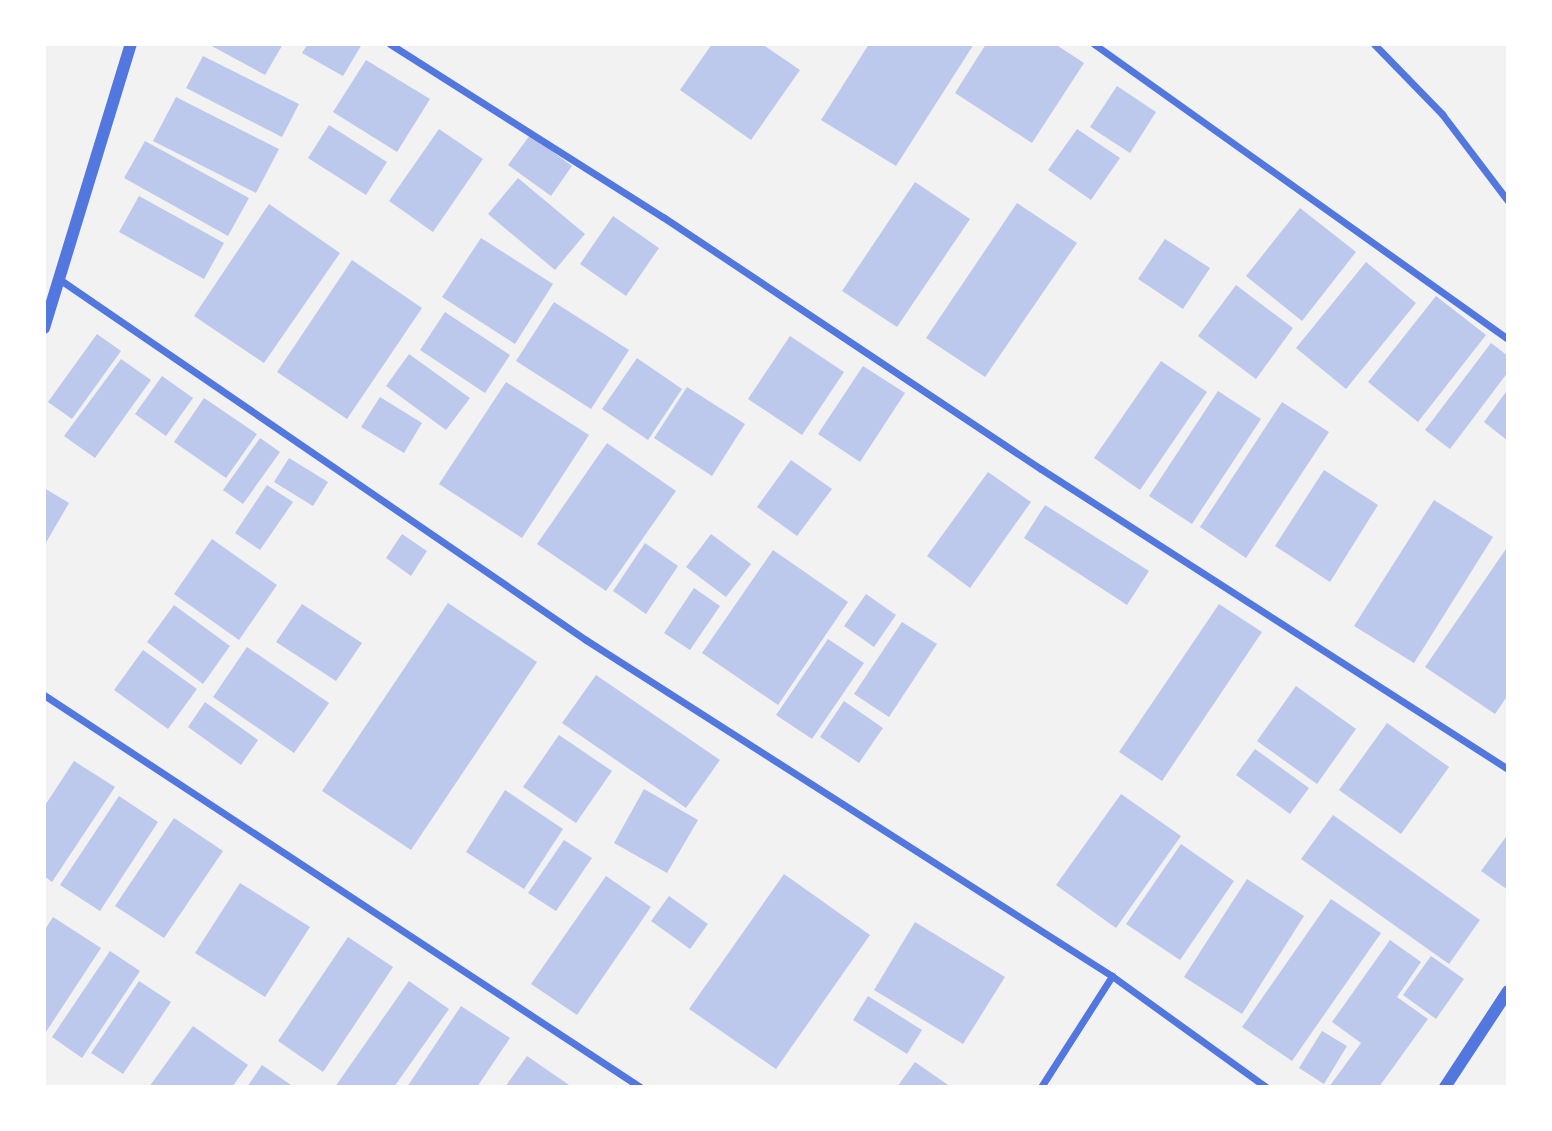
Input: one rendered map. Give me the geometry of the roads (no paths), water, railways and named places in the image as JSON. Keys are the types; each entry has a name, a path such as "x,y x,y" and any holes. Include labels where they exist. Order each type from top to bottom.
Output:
{"street":[{"path":"44,328 131,44"},
{"path":"390,44 663,217 1041,469 1508,769"},
{"path":"1094,44 1508,339"},
{"path":"1374,44 1442,114 1508,201"},
{"path":"59,279 586,640 1112,976 1266,1087"},
{"path":"44,695 640,1087"},
{"path":"1041,1087 1112,976"},
{"path":"1445,1087 1508,991"}]}
